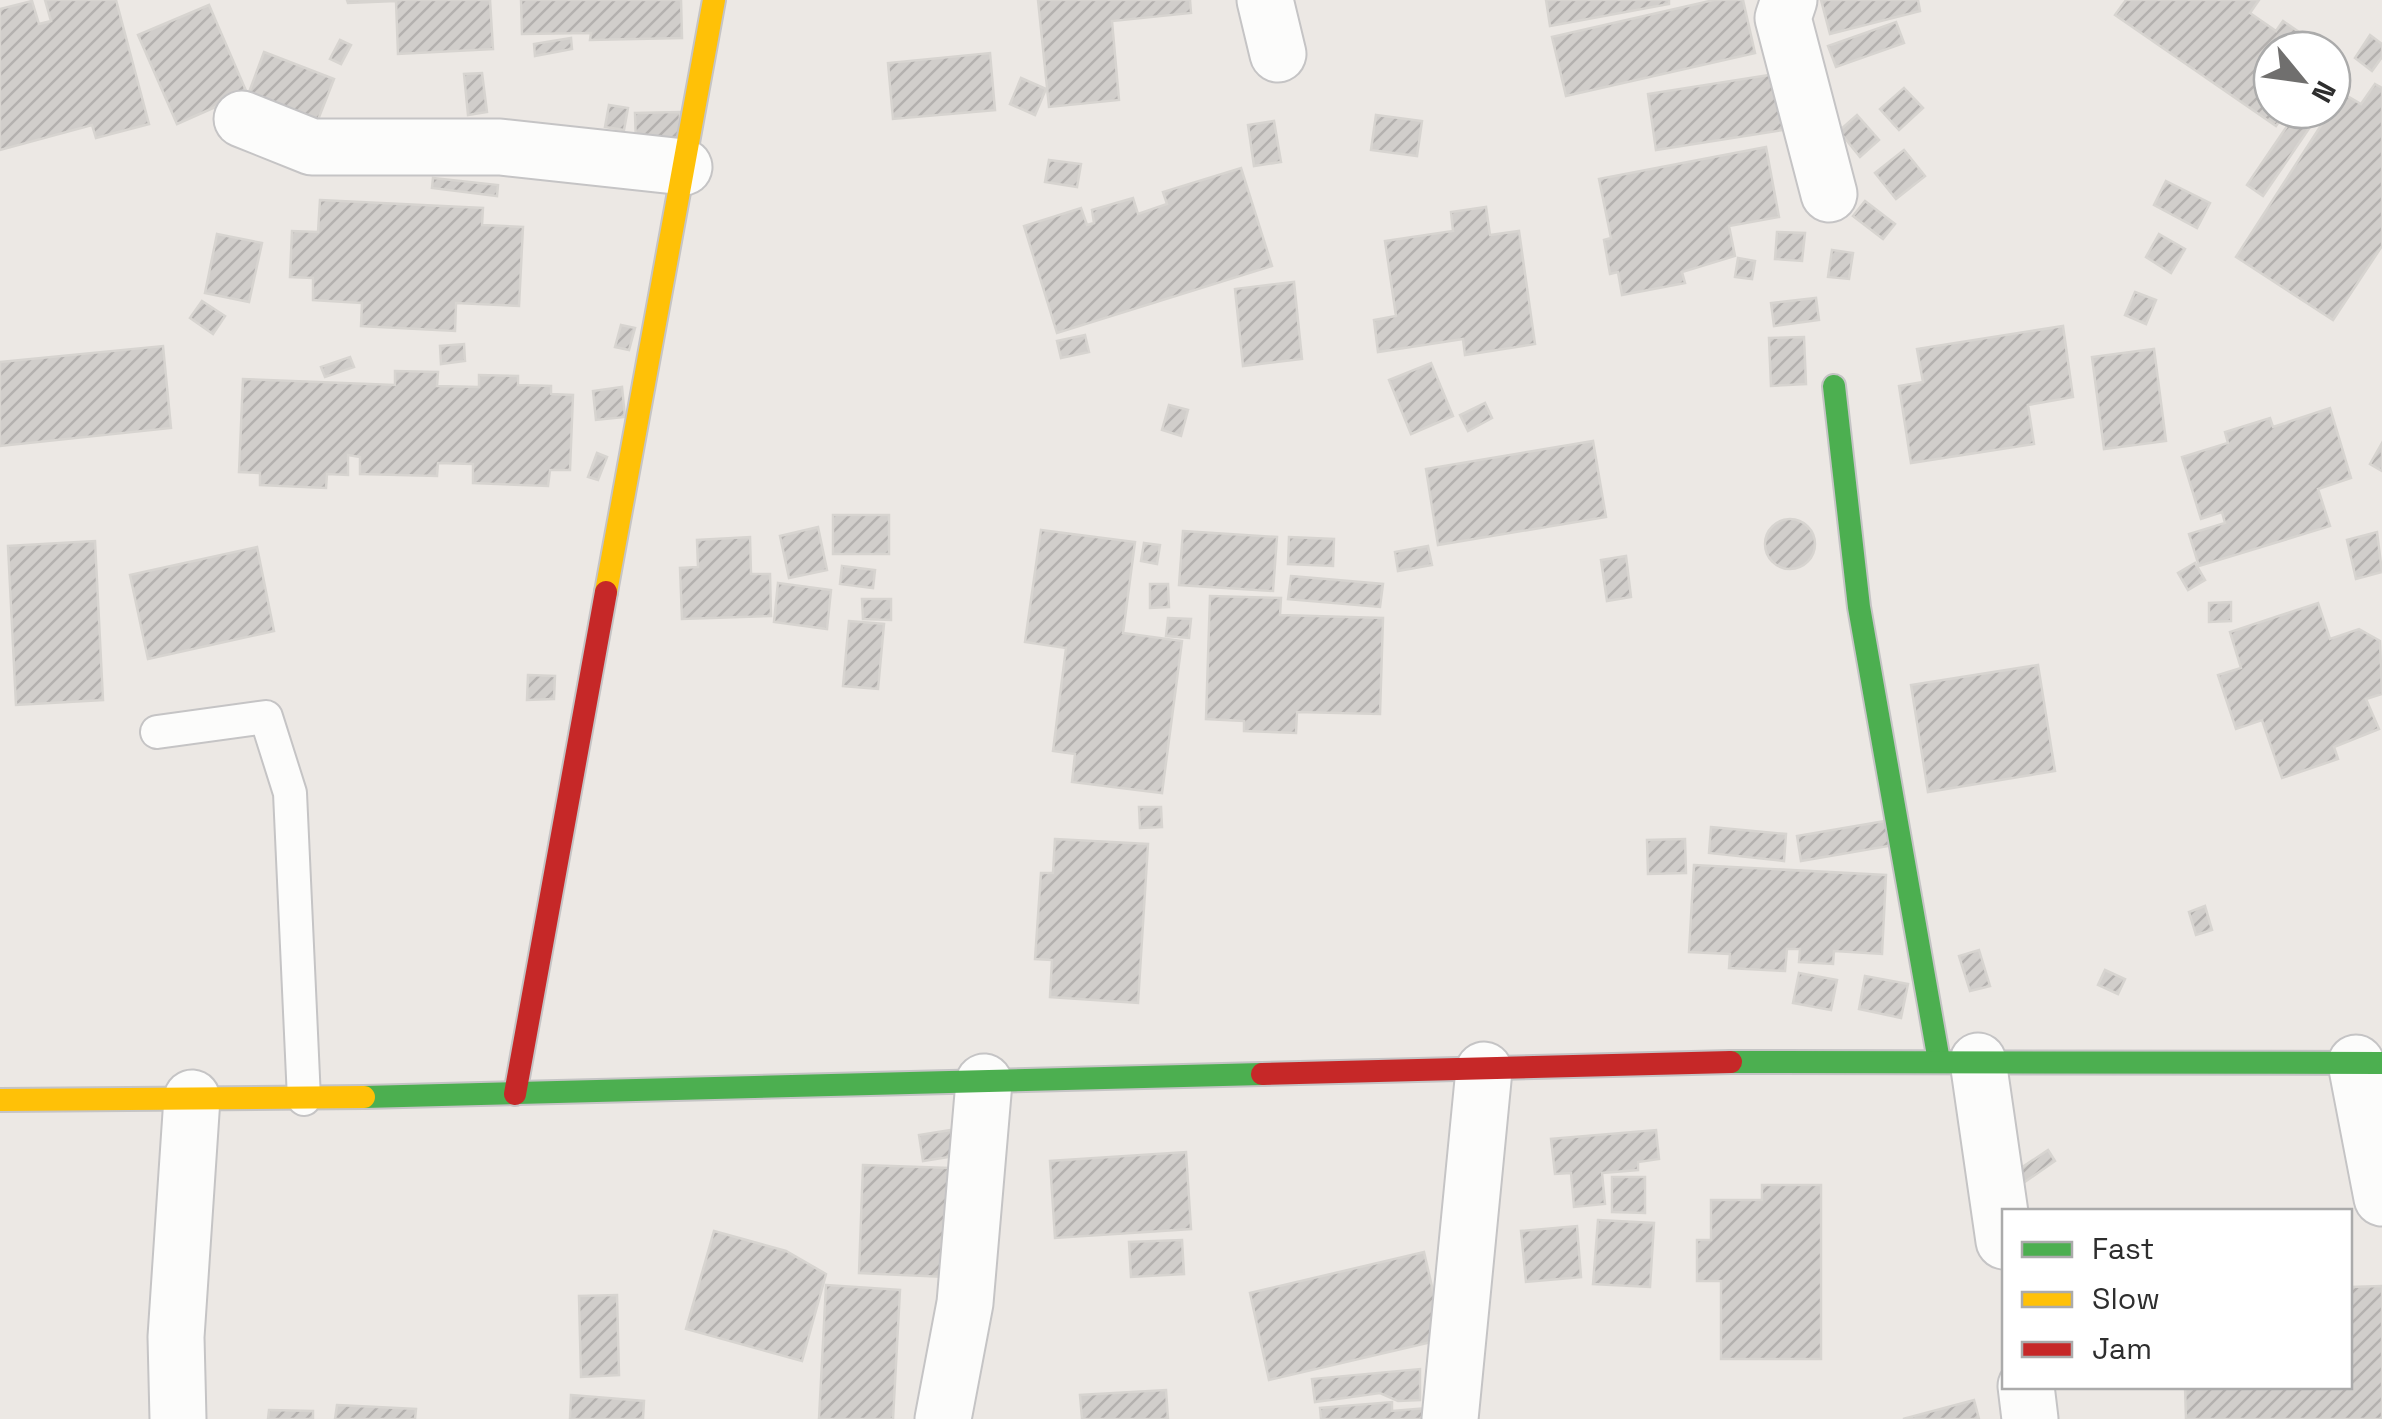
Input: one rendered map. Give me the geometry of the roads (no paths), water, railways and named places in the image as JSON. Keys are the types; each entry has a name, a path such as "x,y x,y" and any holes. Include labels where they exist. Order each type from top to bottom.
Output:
{"street":[{"path":"515,1094 714,0"},
{"path":"1266,0 1278,54"},
{"path":"1790,0 1784,18 1829,194"},
{"path":"242,119 312,147 500,148 684,168"},
{"path":"1834,386 1859,606 1958,1061 2002,1234"},
{"path":"0,1100 304,1099 1760,1060 2369,1063 2382,1198"},
{"path":"1450,1419 1484,1070"},
{"path":"944,1419 965,1303 984,1082"},
{"path":"178,1419 176,1337 192,1098"},
{"path":"2026,1389 2030,1419"}],"lane":[{"path":"157,732 266,717 290,792 304,1099"}]}
